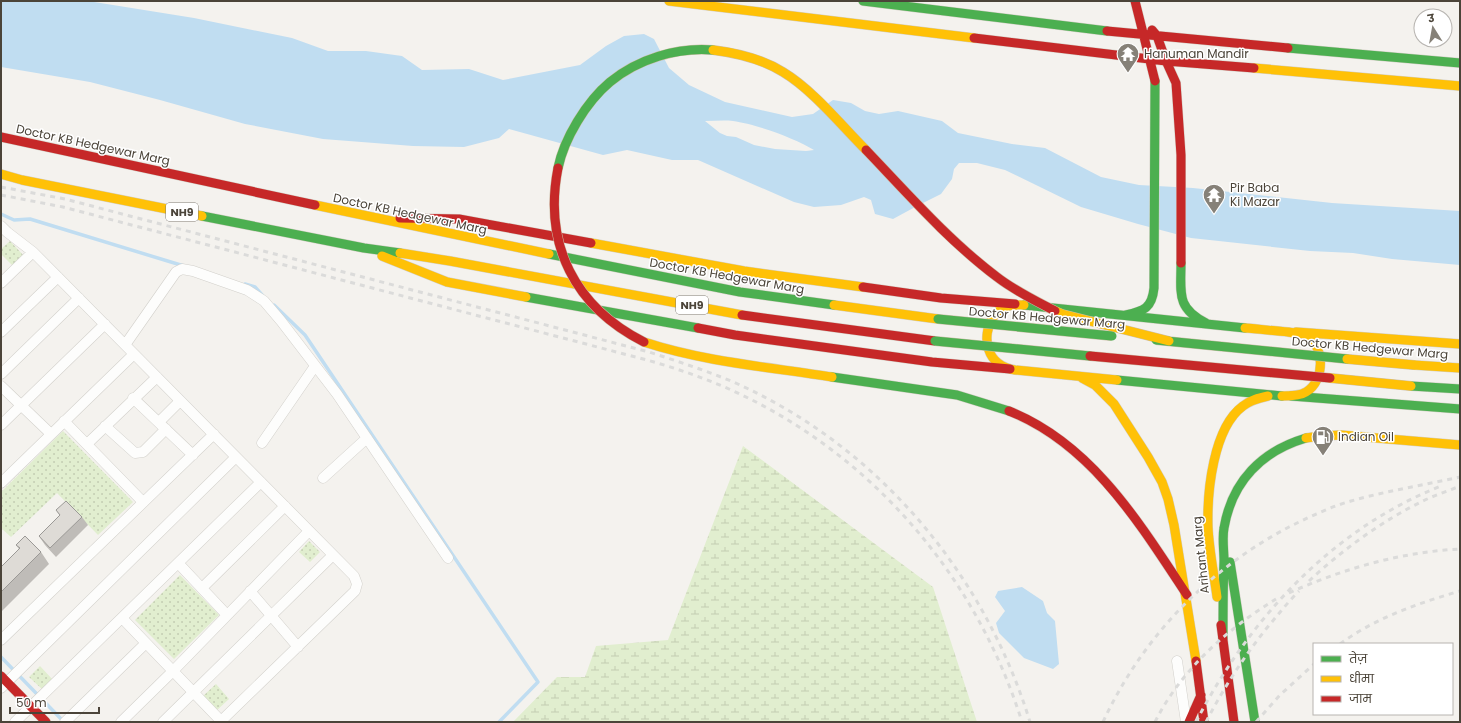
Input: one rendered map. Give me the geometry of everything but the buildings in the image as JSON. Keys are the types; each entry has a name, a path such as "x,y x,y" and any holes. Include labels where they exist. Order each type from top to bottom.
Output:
{"main road":[{"path":"669,1 1166,61 1460,86"},
{"path":"863,1 1143,35 1460,63"},
{"path":"1123,315 1140,311 1150,305 1153,300 1155,280 1156,85 1151,59 1143,35 1140,16 1135,1"},
{"path":"1140,16 1157,36 1176,83 1182,155 1181,295 1184,305 1195,317 1206,323"},
{"path":"1169,341 1062,314 1033,300 998,278 960,247 816,99 779,70 754,58 726,51 700,49 671,52 630,69 612,81 599,93 578,121 567,139 561,154 554,185 554,222 557,241 565,262 578,287 587,299 611,322 644,342 672,351 699,357 957,395 986,403 1029,420 1062,441 1091,465 1118,497 1157,550 1187,595"},
{"name":"Doctor KB Hedgewar Marg","path":"1,137 365,217 740,292 938,319 1460,368"},
{"name":"NH9","path":"1,174 22,180 364,248 450,261 737,314 935,341 1411,386 1460,389"},
{"path":"365,217 459,219 744,271 941,298 1206,323 1245,334 1291,331 1460,344"},
{"path":"364,248 447,282 735,335 932,362 1069,375 1103,371 1240,384 1281,395 1460,409"},
{"path":"1015,370 1005,368 997,362 990,353 986,343 986,333 989,323 995,314 1010,306 1024,305"},
{"path":"1103,371 1110,314"},
{"path":"1281,395 1296,395 1305,392 1314,384 1320,374 1321,362 1319,351 1312,341 1303,334 1291,331"},
{"path":"1240,384 1245,334"},
{"name":"Arihant Marg","path":"1069,375 1084,379 1096,386 1107,396 1120,412 1165,489 1171,510 1187,595 1204,722"},
{"name":"Arihant Marg","path":"1234,722 1209,533 1209,499 1214,460 1219,439 1225,427 1238,410 1247,403 1256,399 1281,395"},
{"path":"1223,638 1224,528 1237,490 1249,472 1268,456 1298,439 1321,436 1342,436 1460,445"},
{"path":"1224,528 1255,722"},
{"path":"3,682 31,706 46,722"},
{"path":"1188,722 1201,695"}],"street":[{"path":"3,232 33,252 354,576 357,584 356,591 220,721 122,618"},
{"path":"1,283 33,252"},
{"path":"126,345 176,272 182,269 186,269 247,290 264,302 281,321 337,394 448,558"},
{"path":"1,332 58,277"},
{"path":"1,374 79,298"},
{"path":"1,425 105,324"},
{"path":"1,483 134,354"},
{"path":"262,443 315,366"},
{"path":"87,444 157,376"},
{"path":"1,386 22,404 51,434"},
{"path":"134,398 193,455"},
{"path":"105,426 135,453 143,452 180,401"},
{"path":"64,421 143,502"},
{"path":"1,640 214,434"},
{"path":"323,478 367,438"},
{"path":"3,682 236,457"},
{"path":"15,722 261,482"},
{"path":"202,588 285,506"},
{"path":"121,722 173,671 308,531"},
{"path":"163,722 333,555"},
{"path":"178,563 227,614"},
{"path":"250,591 298,647"},
{"path":"65,722 146,643"},
{"path":"1177,661 1188,722"}],"green space":[{"path":"10,241 24,256 13,266 1,254 1,249"},
{"path":"63,431 133,502 98,535 57,493 11,537 1,528 1,492"},
{"path":"743,446 933,587 977,722 513,722 557,677 585,677 596,646 668,640"},
{"path":"309,541 320,552 310,562 299,552"},
{"path":"180,575 219,615 174,659 135,620"},
{"path":"40,666 53,680 43,690 29,677"},
{"path":"216,684 229,699 216,711 202,697"}],"water":[{"path":"1,1 88,1 194,18 292,38 328,51 366,51 402,56 422,70 469,69 503,80 580,65 606,46 624,36 644,34 654,39 669,68 689,85 725,102 792,117 813,114 833,100 851,103 865,111 879,114 898,111 942,121 958,133 1012,144 1045,148 1101,177 1139,185 1193,188 1332,203 1460,211 1460,265 1392,259 1353,253 1310,251 1191,238 1081,207 1005,170 977,163 959,163 954,169 952,179 941,194 893,219 875,214 871,200 864,197 841,205 814,207 794,202 698,160 672,160 627,150 603,155 509,129 499,138 464,147 413,146 323,139 245,124 90,82 1,67","holes":["705,121 733,121 752,125 786,136 814,150 806,151 775,149 754,145 736,137 727,136 720,133"]},
{"path":"1022,587 1043,601 1047,613 1055,621 1059,664 1053,669 1024,658 999,633 996,623 1005,611 995,597 998,591"}],"waterway":[{"path":"1,214 14,220 30,219 184,266"},
{"path":"245,284 255,287 263,296"},
{"path":"274,305 305,335 538,682 499,722"},
{"path":"1,657 64,722"}],"railway":[{"path":"1,187 65,199 649,352 731,381 784,408 832,440 877,477 918,519 953,565 984,614 1010,667 1030,722"},
{"path":"1,195 63,207 647,360 688,373 729,389 780,415 828,447 872,483 911,524 946,569 977,617 1002,668 1022,722"},
{"path":"1103,722 1119,691 1137,662 1157,635 1204,585 1259,544 1297,523 1343,503 1364,497 1460,477"},
{"path":"1196,722 1217,684 1241,648 1268,613 1298,582 1330,552 1364,527 1401,504 1441,486"},
{"path":"1309,581 1363,537 1393,517 1428,499 1460,486"},
{"path":"1289,593 1330,576 1372,563 1416,554 1460,549"},
{"path":"1206,722 1226,686 1249,651 1299,591"},
{"path":"1342,643 1368,626 1398,612 1460,591"},
{"path":"1155,722 1178,685 1207,652 1223,637 1276,599"},
{"path":"1256,722 1280,695 1313,665"}],"traffic: fast":[{"path":"863,1 1107,31"},
{"path":"1288,48 1460,63"},
{"path":"558,168 565,145 577,122 601,90 610,82 633,67 658,56 686,50 713,50"},
{"path":"1126,315 1146,308 1151,300 1154,288 1155,81"},
{"path":"202,216 364,248 400,253"},
{"path":"549,254 740,292 834,305"},
{"path":"1181,263 1182,299 1189,312 1206,323"},
{"path":"526,297 698,328"},
{"path":"1024,305 1245,328"},
{"path":"938,319 1112,336"},
{"path":"1156,340 1347,359"},
{"path":"935,341 1090,356"},
{"path":"832,377 957,395 1009,411"},
{"path":"1117,380 1282,396"},
{"path":"1411,386 1460,389"},
{"path":"1291,396 1460,409"},
{"path":"1223,638 1223,532 1228,511 1234,496 1242,482 1263,460 1276,451 1306,438"},
{"path":"1230,562 1255,722"}],"traffic: slow":[{"path":"669,1 974,38"},
{"path":"713,50 749,57 775,67 794,79 816,98 866,150"},
{"path":"1254,68 1460,86"},
{"path":"1,174 22,180 202,216"},
{"path":"315,205 549,254"},
{"path":"591,243 744,271 863,287"},
{"path":"400,253 742,315"},
{"path":"382,256 447,282 526,297"},
{"path":"834,305 938,319"},
{"path":"1024,305 1012,305 1005,307 998,311 989,325 987,342 992,357 998,363 1006,368 1015,370 1117,380"},
{"path":"1055,311 1169,341"},
{"path":"1245,328 1304,334 1311,339 1316,346 1319,354 1320,371 1313,386 1301,394 1294,396 1282,396"},
{"path":"1296,332 1460,344"},
{"path":"644,342 667,349 714,359 832,377"},
{"path":"1347,359 1414,365"},
{"path":"1414,365 1460,368"},
{"path":"1082,378 1095,385 1114,404 1162,482 1168,499 1174,525 1196,661"},
{"path":"1330,378 1411,386"},
{"path":"1217,597 1210,553 1208,513 1211,479 1218,445 1233,416 1243,406 1258,398 1268,396"},
{"path":"1306,438 1341,435 1460,445"}],"traffic: jam":[{"path":"1135,1 1155,81"},
{"path":"1152,30 1157,36 1176,83 1181,155 1181,263"},
{"path":"1107,31 1288,48"},
{"path":"974,38 1166,61 1254,68"},
{"path":"1,137 315,205"},
{"path":"866,150 929,216 979,263 1011,287 1055,311"},
{"path":"558,168 555,196 555,223 560,248 570,271 583,292 599,311 620,328 644,342"},
{"path":"400,218 459,219 591,243"},
{"path":"863,287 941,298 1015,304"},
{"path":"742,315 935,341"},
{"path":"698,328 735,335 932,362 1010,369"},
{"path":"1090,356 1330,378"},
{"path":"1009,411 1039,425 1065,444 1089,465 1112,489 1132,514 1187,595"},
{"path":"1221,625 1234,722"},
{"path":"1196,661 1204,722"},
{"path":"1,676 46,722"},
{"path":"1189,722 1201,695"}],"place":[{"name":"Hanuman Mandir","path":"1128,74"},
{"name":"Pir Baba Ki Mazar","path":"1214,214"},
{"name":"Indian Oil","path":"1323,456"}]}
